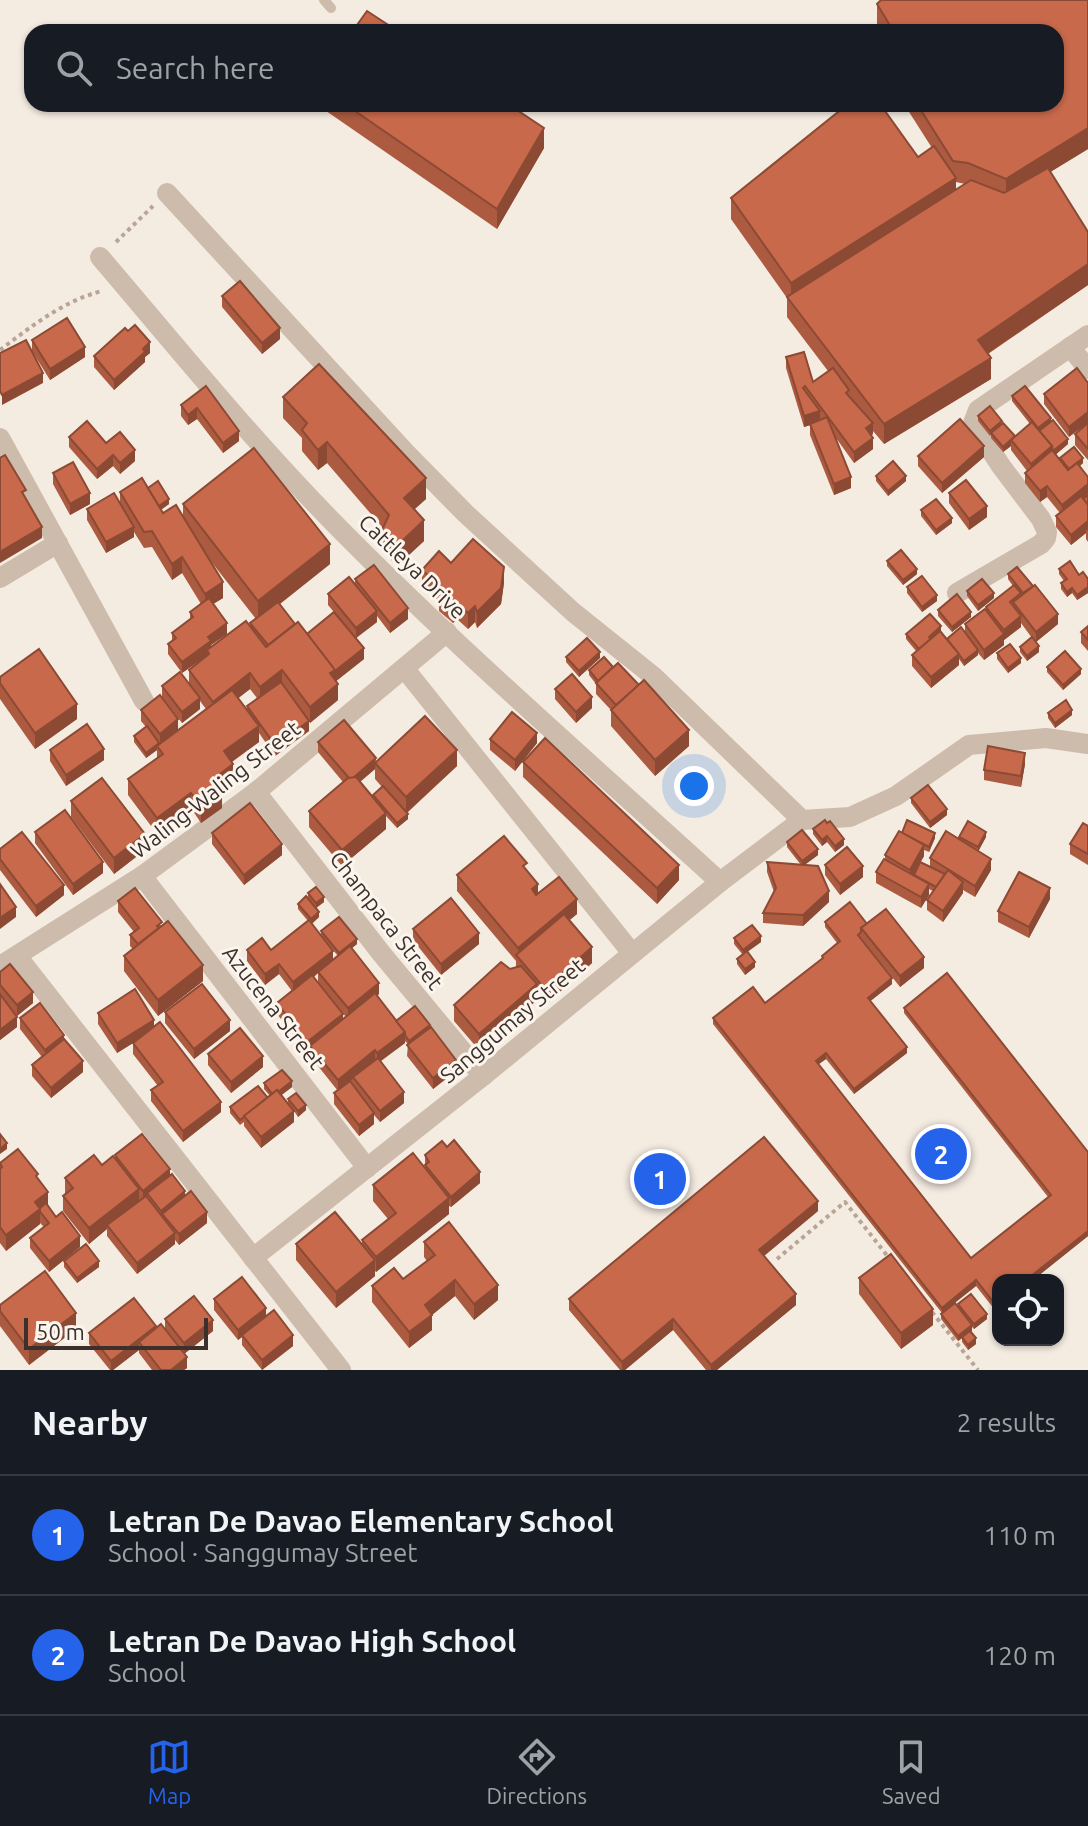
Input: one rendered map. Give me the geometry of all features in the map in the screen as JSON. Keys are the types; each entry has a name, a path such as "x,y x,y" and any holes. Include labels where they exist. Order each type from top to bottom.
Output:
{"street":[{"path":"167,193 466,514 573,612 653,676 802,820 850,817 873,807 896,796 969,745 1046,738 1088,744"},
{"name":"Cattleya Drive","path":"100,257 257,441 330,518 447,632 720,882"},
{"path":"957,593 1041,544 1047,532 973,423 973,418 978,410 1088,335"},
{"path":"1070,347 1088,369"},
{"path":"0,438 144,701"},
{"path":"0,578 58,543"},
{"name":"Waling-Waling Street","path":"8,961 142,876 256,792 447,632"},
{"path":"404,668 631,952"},
{"name":"Champaca Street","path":"256,792 381,953 483,1076"},
{"name":"Sanggumay Street","path":"253,1258 483,1076 631,952 802,820"},
{"name":"Azucena Street","path":"142,876 367,1168"},
{"path":"8,961 253,1258 341,1370"}],"path":[{"path":"100,257 167,193"},
{"path":"0,350 52,312 81,297 124,285"},
{"path":"777,1259 845,1202 892,1262"},
{"path":"930,1310 978,1370"}],"building":[{"path":"881,0 1088,0 1088,128 1006,179 968,163 953,161 922,112 1064,112 1064,24 889,24 877,4"},
{"path":"367,11 387,24 358,24"},
{"path":"357,112 520,112 544,128 497,209"},
{"path":"838,112 886,112 918,157 934,146 956,178 791,283 731,198"},
{"path":"1048,168 1088,232 1088,264 978,340 991,358 884,424 787,297 971,180 1004,193"},
{"path":"240,281 280,328 262,343 222,296"},
{"path":"67,318 85,347 50,369 32,340"},
{"path":"135,325 150,342 143,349 145,352 114,380 94,356 125,328 128,331"},
{"path":"26,340 43,373 2,395 0,353"},
{"path":"804,352 813,382 833,368 849,390 846,393 873,423 866,428 873,438 854,452 805,386 803,388 820,411 804,416 786,357"},
{"path":"319,364 426,478 404,498 424,520 397,546 382,530 389,515 327,442 318,450 302,430 307,423 283,397"},
{"path":"1077,368 1088,383 1088,412 1069,427 1044,394"},
{"path":"206,386 239,431 223,443 197,408 188,415 181,405"},
{"path":"1025,386 1051,418 1038,428 1012,396"},
{"path":"990,406 1002,421 990,431 978,416"},
{"path":"827,417 851,477 834,484 810,424"},
{"path":"960,419 984,446 942,483 918,456"},
{"path":"1053,420 1068,439 1053,451 1039,431"},
{"path":"87,421 106,443 120,432 135,450 120,463 113,455 97,469 69,437"},
{"path":"1032,422 1052,446 1031,464 1011,440"},
{"path":"1003,423 1015,436 1003,447 991,433"},
{"path":"1088,423 1088,449 1075,434"},
{"path":"1074,447 1083,458 1069,469 1060,458"},
{"path":"254,448 330,544 258,601 183,504"},
{"path":"1052,450 1068,470 1077,463 1088,477 1088,484 1062,505 1047,486 1040,491 1025,473"},
{"path":"5,455 26,490 22,492 42,527 0,552 0,458"},
{"path":"893,461 906,476 888,491 876,476"},
{"path":"73,462 90,493 70,504 53,473"},
{"path":"142,478 163,513 176,505 223,582 205,594 182,557 172,564 152,531 144,532 120,492"},
{"path":"966,480 987,506 969,519 949,493"},
{"path":"158,481 169,499 159,506 148,488"},
{"path":"114,493 134,527 106,542 87,509"},
{"path":"1081,496 1088,505 1088,521 1071,535 1056,516"},
{"path":"936,499 952,518 936,530 921,510"},
{"path":"473,539 504,567 501,588 477,612 475,606 468,613 457,603 453,607 439,595 443,589 422,570 439,551 451,563"},
{"path":"901,550 917,569 903,580 887,561"},
{"path":"1070,561 1079,575 1083,572 1088,579 1088,587 1077,595 1072,588 1067,592 1061,583 1067,579 1059,569"},
{"path":"374,565 408,608 390,623 355,579"},
{"path":"1017,567 1033,586 1023,593 1008,574"},
{"path":"922,576 937,595 922,607 907,587"},
{"path":"349,577 377,611 356,628 328,594"},
{"path":"982,579 994,593 978,605 967,591"},
{"path":"1014,585 1021,593 1010,602 1021,616 1004,630 986,607"},
{"path":"1035,585 1058,614 1036,632 1013,602"},
{"path":"957,594 971,612 952,627 938,610"},
{"path":"209,598 227,623 208,637 211,641 182,662 168,644 176,638 172,633 193,617 190,612"},
{"path":"278,602 295,624 268,645 250,623"},
{"path":"985,609 1004,634 984,650 965,624"},
{"path":"334,612 364,648 335,671 307,634"},
{"path":"930,614 941,626 919,649 906,634"},
{"path":"246,621 266,647 298,622 335,670 330,673 338,684 310,707 282,670 260,687 250,673 213,702 189,670 209,654 207,650"},
{"path":"1088,626 1088,640 1081,632"},
{"path":"961,627 978,650 964,661 947,639"},
{"path":"940,631 959,654 931,677 912,655"},
{"path":"1032,637 1039,646 1027,656 1020,647"},
{"path":"587,638 600,652 579,671 566,657"},
{"path":"1010,644 1021,658 1008,668 997,653"},
{"path":"39,649 77,704 35,733 0,683 0,677"},
{"path":"1065,651 1081,669 1063,685 1047,667"},
{"path":"604,657 613,667 598,681 589,670"},
{"path":"618,663 639,685 616,705 596,683"},
{"path":"180,672 200,698 182,712 162,686"},
{"path":"572,674 592,697 576,712 555,689"},
{"path":"644,680 689,730 655,760 611,710"},
{"path":"281,682 309,721 275,745 247,706"},
{"path":"232,690 259,726 224,751 233,764 212,780 222,792 201,807 191,793 157,818 128,779 163,754 157,746"},
{"path":"160,695 178,719 160,734 141,710"},
{"path":"1066,700 1072,710 1055,723 1048,713"},
{"path":"512,712 537,733 515,760 490,739"},
{"path":"425,716 457,750 406,797 375,763"},
{"path":"344,720 376,758 353,778 349,778 318,742"},
{"path":"87,724 104,749 66,775 50,750"},
{"path":"147,726 159,743 146,753 134,736"},
{"path":"545,738 679,865 657,888 523,762"},
{"path":"988,746 1025,753 1021,776 984,770"},
{"path":"356,777 386,813 342,850 309,811 348,778"},
{"path":"102,778 145,834 114,858 71,801"},
{"path":"928,785 947,809 930,822 911,798"},
{"path":"383,786 408,814 397,823 373,795"},
{"path":"250,803 282,844 244,875 212,833"},
{"path":"65,810 103,862 73,884 35,832"},
{"path":"825,820 827,823 830,821 844,839 835,846 827,836 822,840 813,829"},
{"path":"907,820 935,833 929,847 902,833"},
{"path":"968,821 986,832 978,847 959,837"},
{"path":"1083,823 1088,826 1088,854 1070,844"},
{"path":"802,830 818,849 802,861 787,842"},
{"path":"899,831 924,845 910,870 885,855"},
{"path":"946,831 991,859 975,886 930,858"},
{"path":"22,832 64,885 36,906 0,859 0,849"},
{"path":"504,836 527,863 523,866 538,884 532,889 536,895 559,877 577,899 518,948 457,875"},
{"path":"847,847 863,866 840,884 825,865"},
{"path":"884,859 929,884 921,897 876,872"},
{"path":"767,862 818,866 829,891 803,915 763,913 776,888"},
{"path":"920,862 945,874 936,887 914,875"},
{"path":"948,870 963,882 943,911 927,900"},
{"path":"1019,872 1050,888 1029,927 998,911"},
{"path":"0,884 16,907 0,918"},
{"path":"316,887 324,897 316,903 308,893"},
{"path":"135,888 162,922 138,944 130,935 139,928 118,901"},
{"path":"306,896 319,912 311,919 298,904"},
{"path":"451,898 479,933 441,964 413,929"},
{"path":"850,902 867,924 858,935 892,978 868,998 907,1047 854,1089 826,1053 816,1061 971,1258 1051,1195 904,1008 947,973 1088,1152 1088,1231 1034,1274 992,1274 992,1300 976,1280 942,1308 713,1018 753,987 765,1003 823,958 840,941 825,922"},
{"path":"886,909 924,957 900,976 861,928"},
{"path":"564,914 592,947 545,989 516,955"},
{"path":"339,917 357,939 339,953 321,931"},
{"path":"309,920 333,951 293,982 279,964 265,974 247,950 262,938 271,950"},
{"path":"168,921 203,965 158,1000 124,956"},
{"path":"752,925 761,936 743,950 734,938"},
{"path":"350,946 379,983 348,1008 318,972"},
{"path":"747,951 755,962 745,969 737,959"},
{"path":"501,962 510,969 521,966 537,984 479,1034 454,1005"},
{"path":"10,964 33,992 17,1005 0,985 0,972"},
{"path":"312,975 343,1014 307,1042 277,1003"},
{"path":"202,984 230,1020 194,1049 165,1012"},
{"path":"135,989 154,1020 117,1043 98,1013"},
{"path":"375,993 405,1032 377,1053 375,1050 338,1080 310,1046"},
{"path":"0,994 17,1017 0,1030"},
{"path":"40,1003 64,1035 45,1050 20,1018"},
{"path":"415,1006 430,1025 409,1041 396,1021"},
{"path":"160,1022 221,1102 183,1131 151,1090 163,1082 133,1043"},
{"path":"431,1027 456,1060 433,1078 407,1045"},
{"path":"240,1028 263,1056 231,1082 208,1054"},
{"path":"64,1039 83,1061 51,1088 32,1065"},
{"path":"378,1058 404,1092 380,1111 353,1077"},
{"path":"282,1070 292,1081 272,1094 264,1083"},
{"path":"350,1081 374,1113 359,1125 334,1093"},
{"path":"258,1086 268,1098 240,1120 230,1107"},
{"path":"277,1090 294,1111 261,1137 244,1116"},
{"path":"296,1093 306,1105 298,1111 288,1099"},
{"path":"0,1134 7,1143 0,1149"},
{"path":"142,1134 170,1169 143,1191 115,1155"},
{"path":"764,1137 818,1201 759,1250 796,1294 711,1365 673,1319 622,1362 569,1299"},
{"path":"454,1140 480,1172 451,1197 425,1165 429,1162 425,1155 442,1141 447,1147"},
{"path":"18,1149 48,1192 35,1202 40,1209 6,1235 0,1227 0,1163"},
{"path":"413,1153 449,1198 376,1257 362,1240 396,1213 373,1185"},
{"path":"94,1155 102,1165 113,1156 139,1189 89,1228 63,1196 73,1188 65,1178"},
{"path":"172,1174 185,1191 161,1211 147,1193"},
{"path":"191,1191 207,1212 179,1234 162,1214"},
{"path":"146,1196 175,1233 137,1263 107,1225"},
{"path":"46,1203 56,1217 62,1212 80,1236 49,1261 30,1238 49,1223 40,1212"},
{"path":"335,1212 375,1260 336,1292 296,1244"},
{"path":"449,1222 498,1285 474,1304 455,1280 425,1305 432,1315 409,1332 372,1286 394,1268 403,1279 435,1255 424,1242"},
{"path":"86,1244 99,1261 77,1278 64,1261"},
{"path":"891,1254 933,1309 901,1333 859,1278"},
{"path":"45,1271 76,1313 29,1349 0,1311 0,1305"},
{"path":"242,1277 266,1308 238,1330 214,1299"},
{"path":"971,1294 987,1314 974,1324 958,1304"},
{"path":"194,1296 213,1320 184,1343 165,1319"},
{"path":"134,1298 156,1326 111,1361 89,1333"},
{"path":"955,1303 972,1325 958,1336 941,1314"},
{"path":"274,1310 293,1335 262,1360 242,1335"},
{"path":"161,1324 187,1357 171,1370 161,1370 139,1342"},
{"path":"970,1331 976,1338 968,1345 962,1337"}],"place":[{"name":"Letran De Davao High School","path":"941,1154"},
{"name":"Letran De Davao Elementary School","path":"660,1179"}]}
